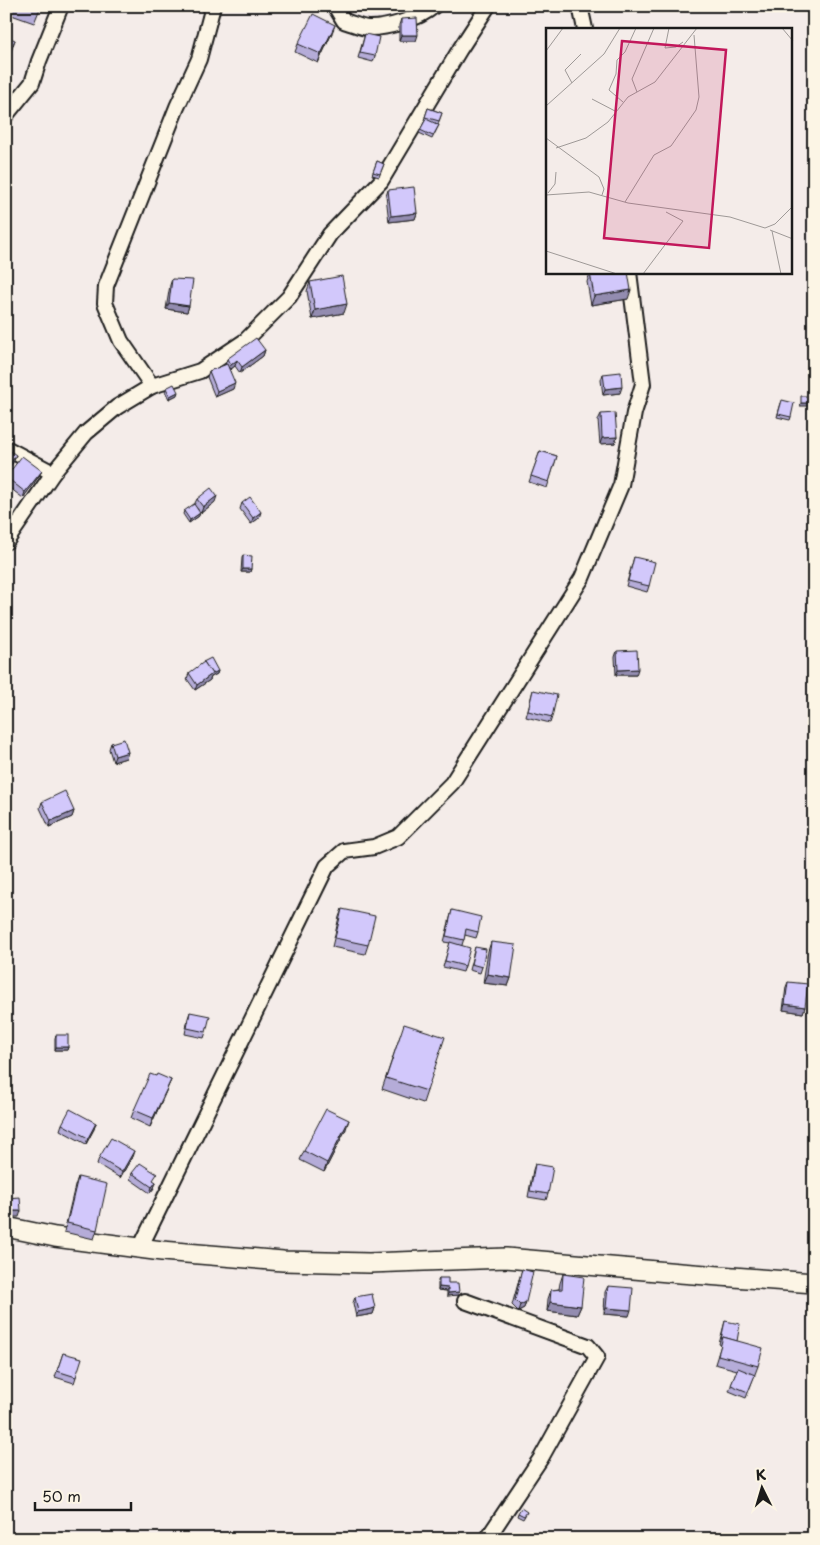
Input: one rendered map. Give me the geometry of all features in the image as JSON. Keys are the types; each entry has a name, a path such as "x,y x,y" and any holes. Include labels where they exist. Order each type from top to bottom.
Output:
{"main road":[{"path":"6,1227 55,1237 162,1251 283,1261 369,1263 506,1258 814,1283"}],"street":[{"path":"6,115 32,82 61,6"},
{"path":"152,386 121,341 105,303 106,286 177,107 199,59 213,6"},
{"path":"335,6 344,21 367,28 394,25 427,12 434,6"},
{"path":"6,542 53,473 92,428 117,407 152,386 200,371 245,341 289,297 330,234 381,180 488,6"},
{"path":"580,6 585,28"},
{"path":"140,1248 327,866 344,851 374,847 398,836 452,783 582,578 621,485 634,413 643,384 628,274"},
{"path":"6,448 53,473"},
{"path":"465,1301 588,1346 597,1357 542,1458 487,1539"}],"building":[{"path":"313,14 335,25 321,54 298,44"},
{"path":"417,18 418,35 401,35 401,19"},
{"path":"365,34 379,37 375,56 360,53"},
{"path":"6,36 15,40 6,57"},
{"path":"428,108 442,113 439,121 425,117"},
{"path":"426,119 439,125 433,136 420,130"},
{"path":"377,161 384,164 380,174 373,172"},
{"path":"414,187 417,213 391,216 388,190"},
{"path":"590,274 628,274 631,290 594,296"},
{"path":"342,276 347,304 315,310 310,282"},
{"path":"172,279 193,280 189,306 169,303"},
{"path":"256,338 265,350 242,367 237,360 231,365 227,359"},
{"path":"227,364 235,383 217,391 209,371"},
{"path":"621,372 622,387 605,389 603,374"},
{"path":"174,384 178,392 170,396 166,388"},
{"path":"801,396 813,396 814,403 801,403"},
{"path":"782,400 794,403 791,417 778,414"},
{"path":"615,413 617,437 602,438 601,414"},
{"path":"6,448 16,455 6,470"},
{"path":"540,451 557,456 549,482 531,476"},
{"path":"22,456 42,471 25,492 6,477"},
{"path":"211,488 217,496 203,507 197,499"},
{"path":"250,497 261,512 253,518 242,503"},
{"path":"194,504 200,513 190,520 184,511"},
{"path":"243,555 252,556 251,569 243,569"},
{"path":"634,557 655,562 649,586 628,581"},
{"path":"637,650 638,669 618,670 617,651"},
{"path":"211,658 218,671 212,674 203,662"},
{"path":"204,662 212,674 197,685 189,673"},
{"path":"533,690 557,695 552,717 528,711"},
{"path":"124,739 128,752 115,756 111,743"},
{"path":"65,791 74,811 51,821 42,802"},
{"path":"342,909 375,916 368,945 335,938"},
{"path":"452,910 481,917 478,932 466,929 464,940 446,936"},
{"path":"450,942 470,948 465,966 445,961"},
{"path":"491,942 516,945 511,978 487,974"},
{"path":"475,947 486,949 482,967 471,964"},
{"path":"788,982 808,984 805,1007 785,1004"},
{"path":"190,1012 210,1016 206,1032 187,1028"},
{"path":"404,1024 445,1037 427,1091 386,1078"},
{"path":"56,1035 68,1035 68,1047 56,1047"},
{"path":"150,1074 156,1076 157,1074 171,1080 153,1118 134,1110"},
{"path":"70,1109 96,1123 88,1138 62,1124"},
{"path":"326,1109 349,1120 327,1163 304,1151"},
{"path":"111,1138 134,1151 122,1172 99,1158"},
{"path":"140,1163 157,1174 153,1180 156,1182 152,1187 132,1173"},
{"path":"535,1164 553,1167 548,1194 530,1191"},
{"path":"78,1177 107,1184 97,1230 67,1223"},
{"path":"20,1197 21,1211 6,1211 6,1198"},
{"path":"522,1269 533,1272 526,1302 520,1305 515,1300"},
{"path":"563,1274 584,1277 581,1306 550,1302 551,1290 562,1289"},
{"path":"439,1278 448,1278 448,1283 458,1283 459,1292 448,1293 448,1288 439,1287"},
{"path":"608,1286 633,1288 631,1310 606,1308"},
{"path":"372,1294 375,1308 358,1312 355,1297"},
{"path":"725,1321 740,1324 737,1341 723,1337 721,1339"},
{"path":"723,1337 763,1348 758,1366 718,1355"},
{"path":"63,1353 82,1358 76,1377 57,1371"},
{"path":"738,1368 755,1375 748,1392 731,1385"},
{"path":"521,1508 527,1512 524,1516 518,1513"}]}
